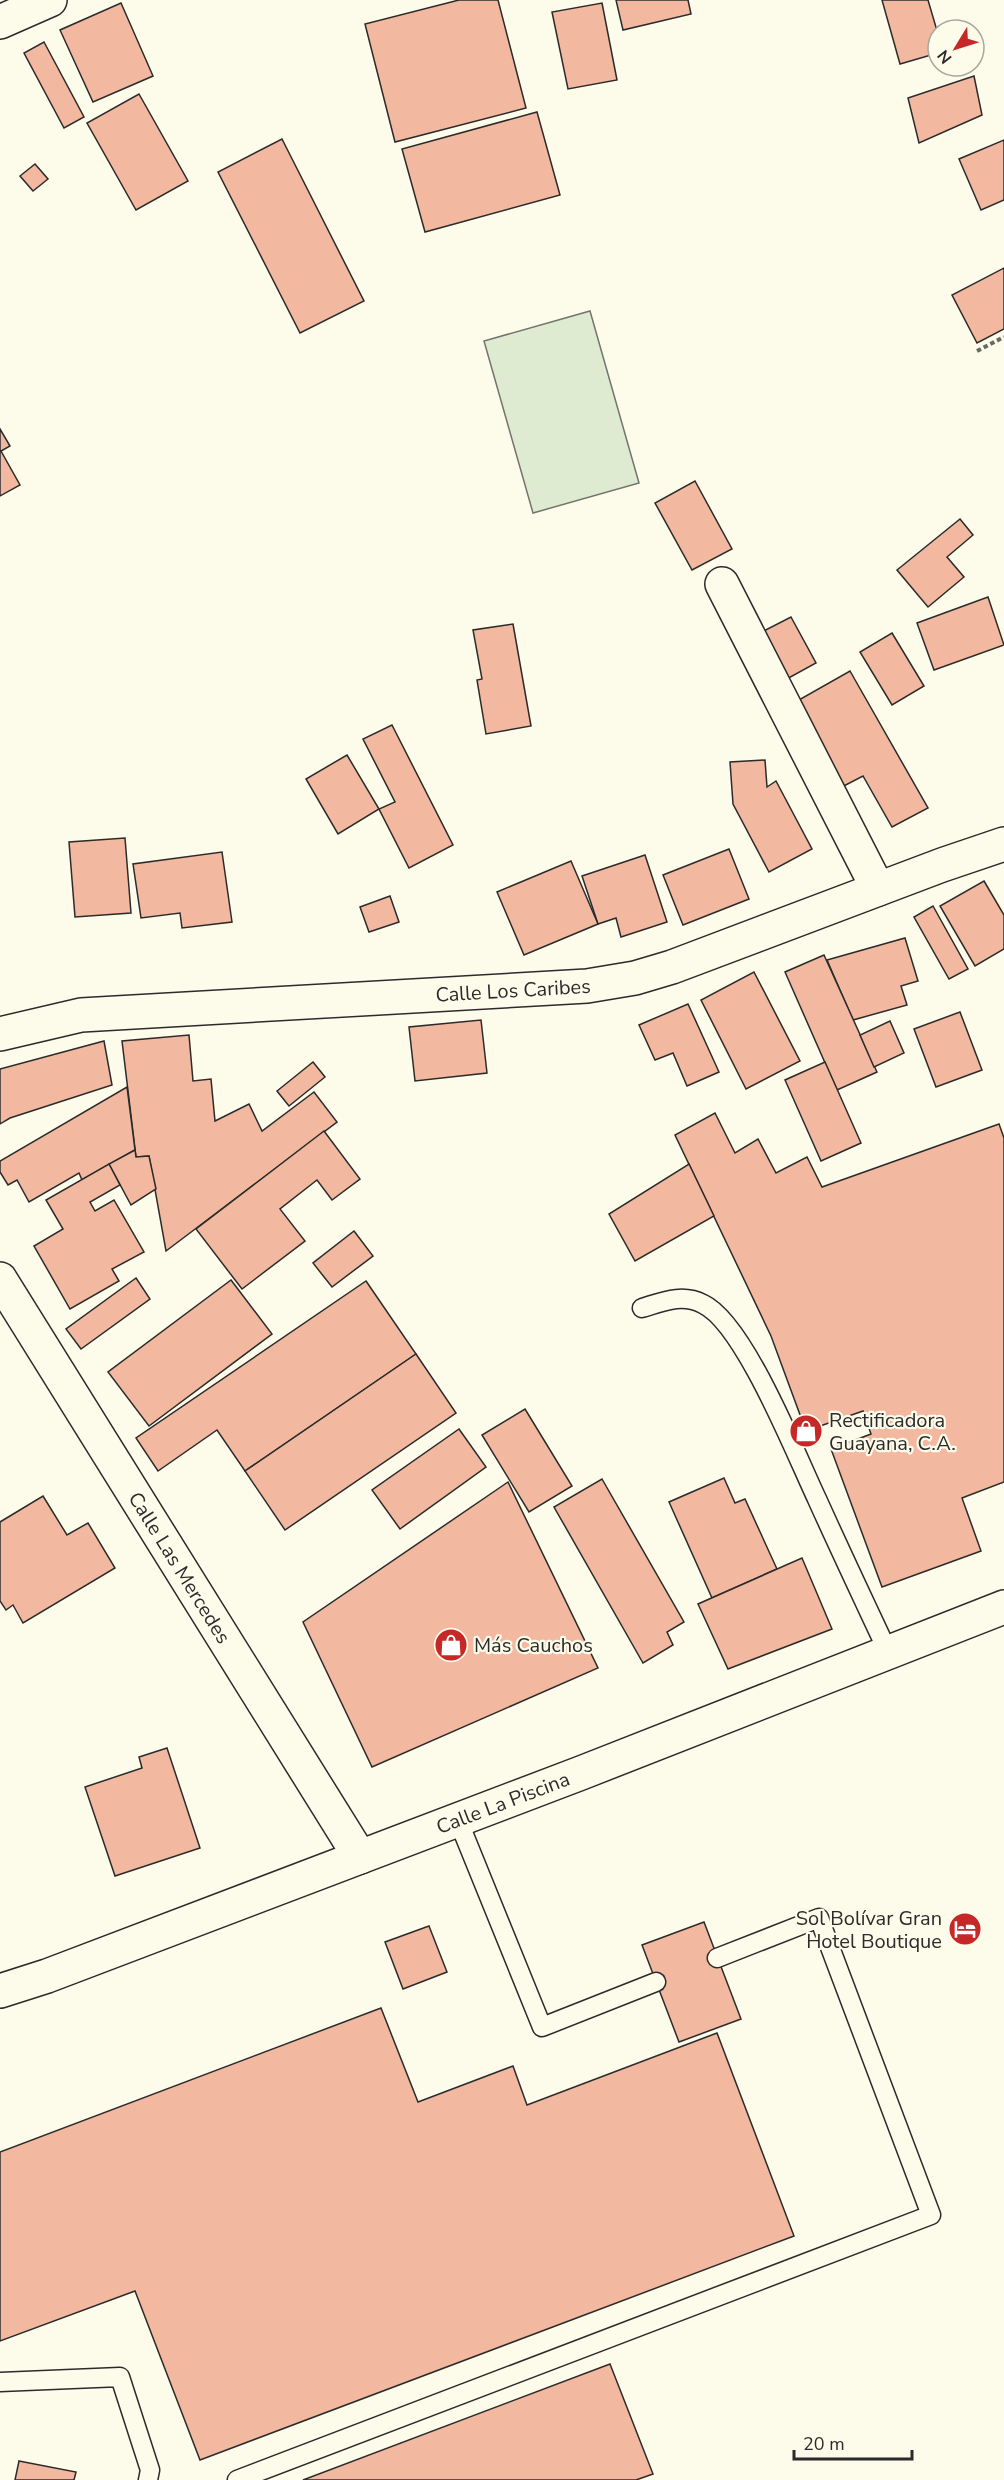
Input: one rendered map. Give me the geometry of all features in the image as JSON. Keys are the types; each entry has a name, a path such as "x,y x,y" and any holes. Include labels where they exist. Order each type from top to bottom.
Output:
{"street":[{"path":"0,22 50,0"},
{"path":"722,584 878,889"},
{"name":"Calle Los Caribes","path":"0,1034 81,1016 587,986 635,978 672,967 1004,844"},
{"name":"Calle Las Mercedes","path":"0,1279 360,1857"},
{"name":"Calle La Piscina","path":"0,1991 47,1976 458,1820 1004,1606"}],"lane":[{"path":"642,1308 670,1299 692,1299 705,1304 720,1316 736,1336 776,1411 888,1652"},
{"path":"458,1820 542,2027 656,1982"},
{"path":"237,2480 931,2215 819,1918 717,1958"},
{"path":"0,2382 120,2376 150,2470 148,2480"}],"path":[{"path":"977,351 1004,337"}],"green space":[{"path":"590,311 639,483 533,513 484,341"}],"building":[{"path":"459,0 498,0 526,108 395,142 365,24"},
{"path":"616,0 688,0 691,14 623,30"},
{"path":"882,0 928,0 933,18 926,18 926,56 900,64"},
{"path":"121,3 153,76 93,102 60,30"},
{"path":"602,3 617,80 568,89 552,12"},
{"path":"44,42 84,117 64,128 24,53"},
{"path":"968,78 974,78 982,115 919,143 908,98"},
{"path":"139,94 188,181 136,210 87,123"},
{"path":"537,112 560,195 425,232 402,149"},
{"path":"282,139 364,301 300,333 218,172"},
{"path":"1004,140 1004,200 981,210 959,159"},
{"path":"35,164 48,179 33,191 20,176"},
{"path":"1004,268 1004,329 977,343 952,295"},
{"path":"0,429 10,446 1,451 20,485 0,496"},
{"path":"695,481 732,549 692,570 655,503"},
{"path":"960,519 973,535 947,557 964,577 928,607 897,570"},
{"path":"988,597 1004,645 934,670 917,623"},
{"path":"791,617 816,663 785,680 760,633"},
{"path":"513,624 531,726 486,734 477,680 482,679 473,630"},
{"path":"892,633 924,686 892,705 860,652"},
{"path":"850,671 928,808 892,827 863,776 838,789 790,705"},
{"path":"392,725 453,845 409,868 379,809 395,802 363,739"},
{"path":"347,755 379,809 338,834 306,779"},
{"path":"765,760 767,787 776,781 812,849 769,872 733,804 730,762"},
{"path":"125,838 131,913 75,917 69,842"},
{"path":"729,849 749,899 683,925 663,875"},
{"path":"222,852 232,922 182,928 180,913 141,918 133,864"},
{"path":"645,855 667,922 621,937 616,918 598,924 582,876"},
{"path":"571,861 598,924 524,955 497,892"},
{"path":"984,881 1004,915 1004,949 975,966 940,906"},
{"path":"390,896 399,922 369,932 360,907"},
{"path":"933,906 968,969 949,979 914,917"},
{"path":"905,938 918,981 901,986 907,1005 853,1020 827,960"},
{"path":"824,955 877,1072 837,1090 785,972"},
{"path":"754,972 800,1061 746,1089 701,1000"},
{"path":"688,1004 719,1072 687,1086 673,1053 655,1060 639,1025"},
{"path":"960,1012 982,1070 936,1087 914,1029"},
{"path":"481,1020 487,1073 415,1081 409,1027"},
{"path":"890,1021 904,1053 874,1067 860,1035"},
{"path":"189,1035 193,1081 211,1079 215,1121 249,1104 262,1131 314,1092 337,1122 166,1251 149,1156 136,1157 122,1041"},
{"path":"104,1041 112,1085 10,1118 0,1124 0,1069"},
{"path":"313,1062 325,1077 289,1106 277,1091"},
{"path":"825,1062 861,1143 821,1161 785,1080"},
{"path":"127,1087 135,1150 82,1180 79,1173 29,1202 17,1180 8,1185 0,1172 0,1161"},
{"path":"715,1113 735,1153 758,1139 776,1173 807,1157 822,1187 999,1124 1004,1138 1004,1482 962,1498 981,1551 882,1587 831,1449 871,1434 863,1411 806,1431 771,1336 675,1135"},
{"path":"324,1131 360,1179 332,1200 317,1180 280,1209 305,1241 242,1289 196,1229"},
{"path":"135,1150 136,1157 149,1156 156,1189 131,1205 109,1164"},
{"path":"109,1164 120,1185 90,1202 95,1211 114,1200 144,1252 112,1269 119,1281 70,1309 34,1246 63,1229 46,1200"},
{"path":"689,1164 714,1216 635,1261 609,1214"},
{"path":"354,1231 373,1256 332,1287 313,1263"},
{"path":"136,1278 150,1299 81,1349 66,1329"},
{"path":"231,1280 272,1334 149,1426 108,1372"},
{"path":"366,1281 416,1354 245,1471 217,1430 158,1471 136,1438"},
{"path":"416,1354 456,1413 285,1530 245,1471"},
{"path":"525,1409 572,1486 529,1512 482,1435"},
{"path":"459,1429 486,1467 400,1529 372,1490"},
{"path":"724,1478 735,1503 745,1499 777,1569 712,1598 669,1502"},
{"path":"602,1479 684,1622 667,1632 673,1645 643,1663 554,1507"},
{"name":"Más Cauchos","path":"508,1482 598,1668 372,1767 303,1622"},
{"path":"43,1496 67,1535 88,1523 115,1568 23,1623 13,1605 6,1610 0,1601 0,1522"},
{"path":"802,1558 832,1629 728,1669 698,1604"},
{"path":"167,1748 200,1848 115,1876 85,1787 142,1768 139,1757"},
{"path":"704,1922 741,2019 679,2042 642,1945"},
{"path":"429,1926 447,1972 403,1989 385,1942"},
{"path":"381,2008 418,2102 513,2066 527,2105 717,2033 794,2236 200,2460 135,2291 0,2341 0,2152"},
{"path":"610,2364 653,2474 636,2480 303,2480"},
{"path":"19,2461 76,2472 74,2480 15,2480"}],"place":[{"name":"Rectificadora Guayana, C.A.","path":"806,1431"},
{"name":"Más Cauchos","path":"451,1645"},
{"name":"Sol Bolívar Gran Hotel Boutique","path":"965,1929"}]}
